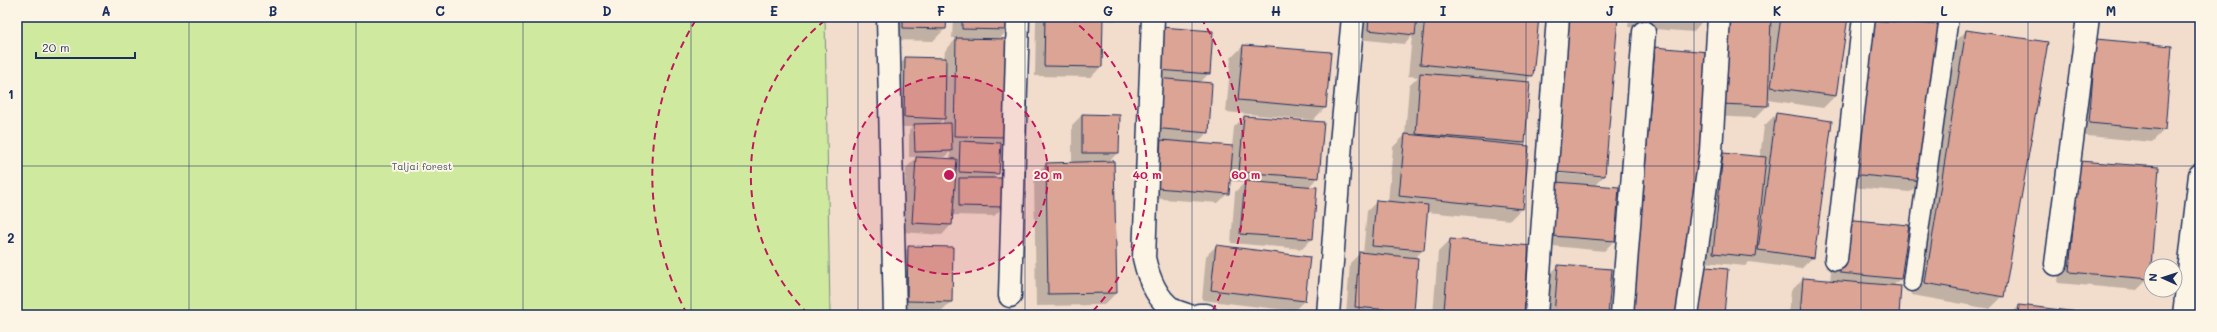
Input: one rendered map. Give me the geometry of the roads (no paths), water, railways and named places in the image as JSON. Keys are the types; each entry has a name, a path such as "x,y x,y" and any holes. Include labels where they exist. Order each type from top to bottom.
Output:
{"street":[{"path":"888,17 895,315"},
{"path":"1010,296 1018,17"},
{"path":"1154,17 1144,258 1148,277 1158,292 1172,309 1187,315"},
{"path":"1328,315 1341,144 1353,17"},
{"path":"1536,315 1558,17"},
{"path":"1687,315 1711,151 1719,17"},
{"path":"1836,259 1864,17"},
{"path":"2056,264 2088,17"},
{"path":"1622,315 1644,32"},
{"path":"2184,315 2200,175"},
{"path":"1199,315 1206,315"}],"lane":[{"path":"1912,282 1949,17"}],"park label":[{"name":"Taljai forest","path":"422,166"}]}
